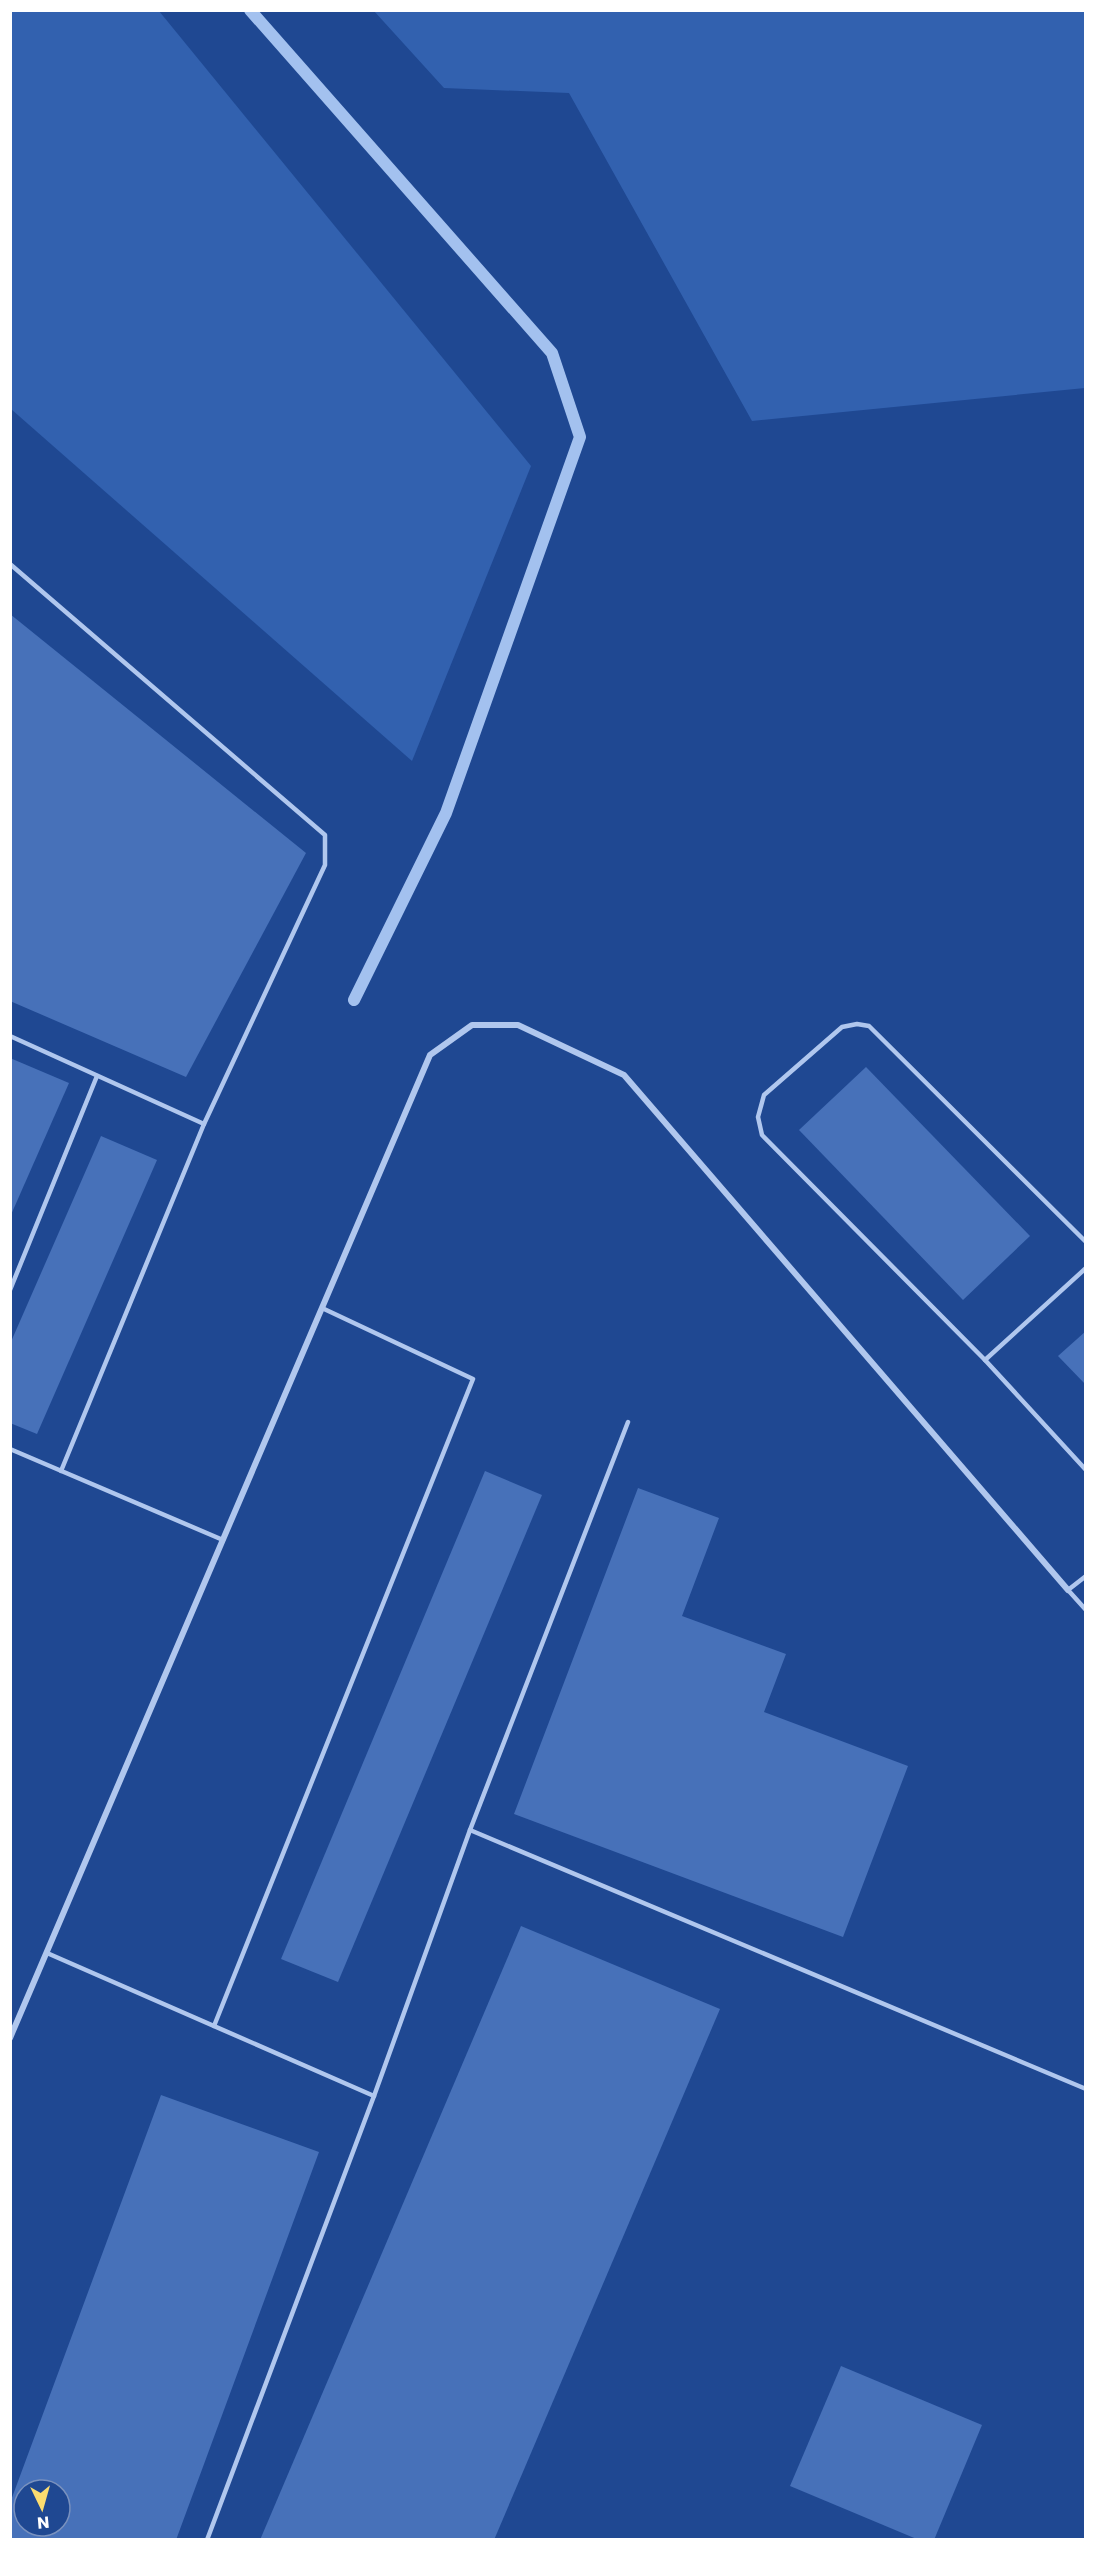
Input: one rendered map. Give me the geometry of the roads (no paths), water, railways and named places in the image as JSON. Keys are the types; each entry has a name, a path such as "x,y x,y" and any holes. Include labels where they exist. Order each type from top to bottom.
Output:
{"street":[{"path":"10,2038 430,1056 472,1025 518,1024 624,1075 1068,1590"}],"lane":[{"path":"10,564 325,835 325,865 204,1124 61,1471"},
{"path":"1086,1242 869,1026 857,1024 842,1027 764,1095 758,1117 762,1135 985,1360 1086,1470"},
{"path":"10,1036 204,1124"},
{"path":"10,1290 97,1076"},
{"path":"985,1360 1086,1268"},
{"path":"214,2026 473,1379 322,1308"},
{"path":"207,2540 374,2096 470,1830 628,1422"},
{"path":"10,1449 223,1540"},
{"path":"1086,1576 1068,1590 1086,1610"},
{"path":"470,1830 1086,2089"},
{"path":"47,1953 374,2096"}],"waterway":[{"path":"250,10 552,353 580,437 446,813 354,1000"}]}
